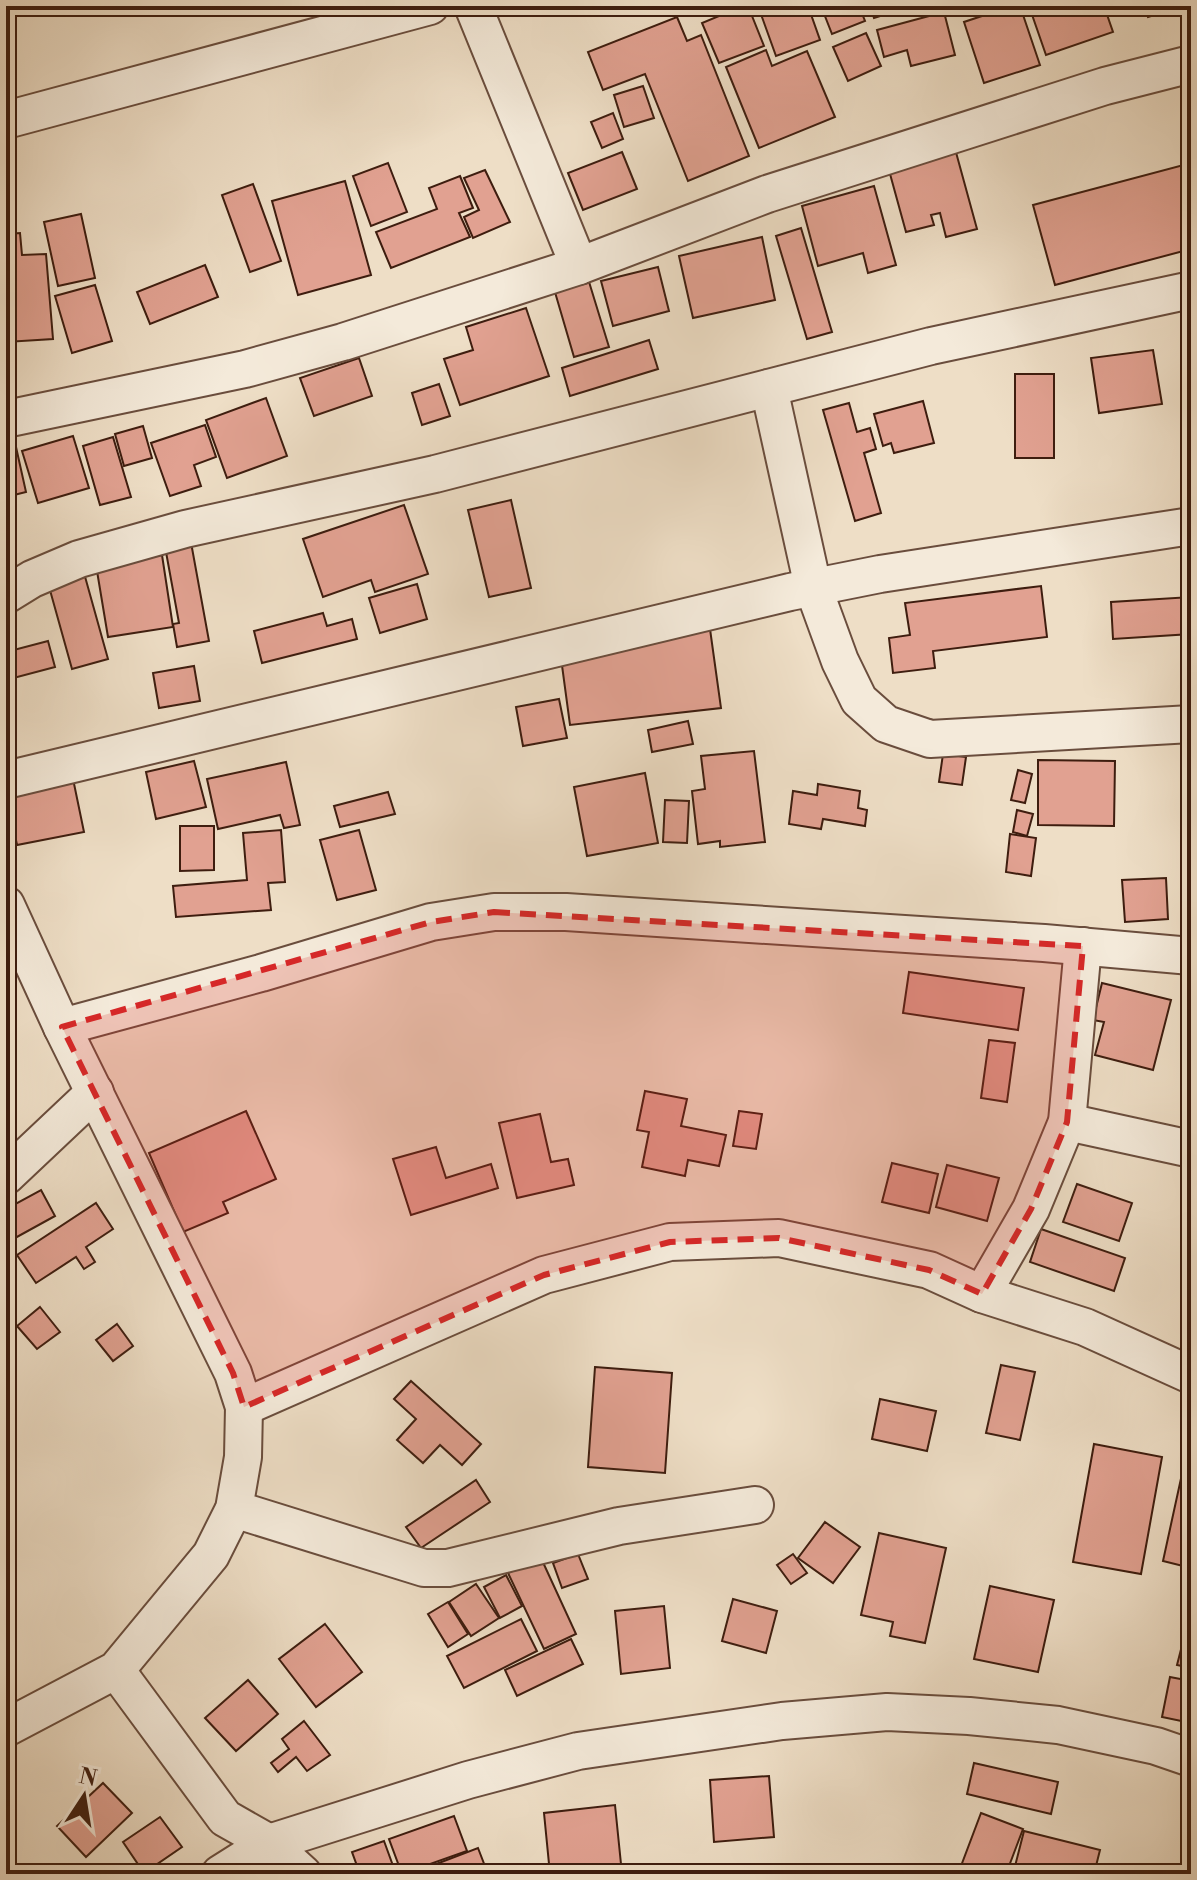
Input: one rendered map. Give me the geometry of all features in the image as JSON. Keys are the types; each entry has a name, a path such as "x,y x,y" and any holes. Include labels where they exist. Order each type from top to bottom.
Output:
{"street":[{"path":"6,120 430,6"},
{"path":"473,6 579,266"},
{"path":"6,419 245,369 343,342 579,266 767,194 1105,86 1191,64"},
{"path":"6,595 32,579 79,559 170,533 435,474 931,346 1191,290"},
{"path":"769,388 813,587 840,661 859,700 886,724 930,739 1191,724"},
{"path":"6,780 813,587 1191,526"},
{"path":"6,905 62,1027 233,1373 244,1407 243,1457 234,1509 211,1555 116,1670 6,1728"},
{"path":"62,1027 261,973 431,922 494,912 566,912 1191,956"},
{"path":"982,1294 1031,1209 1067,1122 1083,946"},
{"path":"6,1176 95,1092"},
{"path":"1067,1122 1191,1149"},
{"path":"244,1407 544,1275 670,1242 779,1238 929,1270 982,1294 1085,1327 1191,1375"},
{"path":"234,1509 424,1568 448,1568 619,1526 755,1505"},
{"path":"116,1670 225,1818 269,1843 303,1874"},
{"path":"220,1874 269,1843 468,1780 578,1751 782,1721 887,1712 969,1716 1058,1725 1156,1746 1191,1758"}],"highlighted area":[{"path":"494,912 1083,946 1067,1122 1031,1209 982,1294 929,1270 779,1238 670,1242 544,1275 244,1407 233,1373 62,1027 431,922"}],"building":[{"path":"748,6 764,46 719,63 702,23"},
{"path":"758,6 808,6 820,40 776,56"},
{"path":"821,6 859,6 865,21 832,34"},
{"path":"870,6 905,6 906,8 874,18"},
{"path":"957,6 996,6 959,14"},
{"path":"1020,6 1040,65 984,83 964,22"},
{"path":"1029,6 1104,6 1113,32 1046,55"},
{"path":"1144,6 1184,6 1148,17"},
{"path":"944,12 955,55 911,66 907,50 884,57 877,30"},
{"path":"677,17 687,41 701,35 749,156 688,181 645,74 603,90 588,52"},
{"path":"866,33 881,66 848,81 833,47"},
{"path":"766,50 772,66 807,51 835,117 759,148 726,67"},
{"path":"643,86 654,118 624,127 614,95"},
{"path":"613,113 623,139 602,148 591,122"},
{"path":"954,145 977,229 946,237 940,213 931,215 934,225 906,232 887,163"},
{"path":"622,152 637,189 583,210 568,173"},
{"path":"388,163 407,212 371,226 353,176"},
{"path":"1191,163 1191,249 1055,285 1033,205"},
{"path":"485,170 510,222 473,238 464,217 479,210 464,178"},
{"path":"460,176 473,208 459,213 470,237 391,268 376,232 437,209 429,188"},
{"path":"345,181 371,275 298,295 272,201"},
{"path":"253,184 281,261 250,272 222,195"},
{"path":"874,186 896,265 868,273 863,253 818,266 802,206"},
{"path":"81,214 95,278 58,286 44,222"},
{"path":"801,228 832,332 807,339 776,236"},
{"path":"20,233 22,255 46,254 53,339 6,342 6,234"},
{"path":"762,237 775,300 693,318 679,256"},
{"path":"205,265 218,297 150,324 137,292"},
{"path":"658,267 669,311 613,326 601,281"},
{"path":"586,272 609,347 574,357 552,282"},
{"path":"95,285 112,341 72,353 55,296"},
{"path":"526,308 549,376 460,405 444,359 473,350 466,327"},
{"path":"649,340 658,369 570,396 562,368"},
{"path":"1153,350 1162,404 1099,413 1091,358"},
{"path":"359,358 372,396 314,416 300,378"},
{"path":"1015,374 1054,374 1054,458 1015,458"},
{"path":"439,384 450,416 422,425 412,393"},
{"path":"266,398 287,456 227,478 206,420"},
{"path":"923,401 934,443 894,453 891,443 883,446 874,414"},
{"path":"849,403 857,432 870,428 876,449 864,453 881,513 855,521 823,410"},
{"path":"205,425 216,457 194,465 201,486 170,496 151,443"},
{"path":"143,426 152,458 124,466 115,434"},
{"path":"73,436 89,488 38,503 22,451"},
{"path":"113,437 131,497 100,505 83,446"},
{"path":"16,447 26,492 6,497 6,449"},
{"path":"511,500 531,588 489,597 468,510"},
{"path":"404,505 428,574 375,592 371,580 323,597 303,539"},
{"path":"190,537 209,641 177,647 173,624 179,623 164,541"},
{"path":"162,555 173,627 108,637 96,565"},
{"path":"84,573 108,659 72,669 48,583"},
{"path":"417,584 427,619 380,633 369,598"},
{"path":"1041,586 1047,637 933,651 935,668 893,673 889,638 910,635 905,603"},
{"path":"1191,597 1191,634 1113,639 1111,602"},
{"path":"323,613 327,626 352,619 357,639 262,663 254,631"},
{"path":"710,629 721,708 570,725 561,658"},
{"path":"48,641 55,667 6,680 6,652"},
{"path":"194,666 200,701 159,708 153,673"},
{"path":"559,699 567,738 523,746 516,707"},
{"path":"688,721 693,744 652,752 648,730"},
{"path":"754,751 765,842 720,847 720,841 698,844 692,791 705,789 701,756"},
{"path":"943,754 966,757 962,785 939,782"},
{"path":"1038,760 1115,761 1114,826 1038,825"},
{"path":"194,761 206,807 156,819 146,772"},
{"path":"286,762 300,825 284,828 280,815 218,829 207,779"},
{"path":"1018,770 1032,774 1025,803 1011,800"},
{"path":"645,773 658,843 587,856 574,787"},
{"path":"72,774 84,832 17,845 6,792"},
{"path":"818,784 860,791 858,808 867,810 865,826 823,819 821,829 789,824 793,791 817,795"},
{"path":"388,792 395,814 340,827 334,806"},
{"path":"665,800 689,801 687,843 663,842"},
{"path":"1017,810 1033,814 1027,836 1013,832"},
{"path":"180,826 214,826 214,870 180,871"},
{"path":"281,830 285,882 268,883 271,910 176,917 173,886 247,880 243,833"},
{"path":"359,830 376,890 337,900 320,840"},
{"path":"1010,834 1036,838 1031,876 1006,872"},
{"path":"1166,878 1168,919 1125,922 1122,880"},
{"path":"909,972 1024,988 1018,1030 903,1013"},
{"path":"1102,983 1171,1000 1153,1070 1095,1055 1104,1022 1093,1020"},
{"path":"989,1040 1015,1043 1007,1102 981,1098"},
{"path":"1191,1059 1191,1083 1185,1081"},
{"path":"645,1091 687,1099 681,1126 726,1135 719,1166 688,1160 685,1176 642,1167 649,1132 637,1130"},
{"path":"246,1111 276,1179 223,1202 228,1213 183,1232 149,1153"},
{"path":"739,1111 762,1114 756,1149 733,1146"},
{"path":"540,1114 551,1162 568,1159 574,1185 517,1198 499,1123"},
{"path":"436,1147 446,1178 491,1164 498,1188 411,1215 393,1159"},
{"path":"892,1163 938,1174 929,1213 882,1202"},
{"path":"947,1165 999,1178 987,1221 936,1207"},
{"path":"1077,1184 1132,1203 1119,1241 1063,1222"},
{"path":"41,1190 55,1216 6,1243 6,1209"},
{"path":"96,1203 113,1229 86,1247 95,1262 84,1269 76,1257 36,1283 17,1255"},
{"path":"1041,1229 1125,1258 1114,1291 1030,1262"},
{"path":"6,1259 14,1272 6,1276"},
{"path":"40,1307 60,1332 37,1349 17,1326"},
{"path":"117,1324 133,1346 113,1361 96,1340"},
{"path":"1001,1365 1035,1372 1020,1440 986,1433"},
{"path":"595,1367 672,1373 665,1473 588,1467"},
{"path":"411,1381 481,1444 462,1465 440,1445 423,1463 397,1440 416,1419 394,1399"},
{"path":"880,1399 936,1411 927,1451 872,1439"},
{"path":"1094,1444 1162,1457 1141,1574 1073,1562"},
{"path":"1187,1451 1191,1452 1191,1568 1163,1561"},
{"path":"476,1480 490,1502 421,1548 406,1527"},
{"path":"825,1522 860,1547 833,1583 798,1558"},
{"path":"879,1533 946,1548 925,1643 890,1636 893,1622 861,1615"},
{"path":"578,1554 588,1579 562,1588 553,1563"},
{"path":"793,1554 807,1573 791,1584 777,1565"},
{"path":"541,1558 576,1634 544,1649 508,1573"},
{"path":"506,1575 522,1606 500,1618 484,1587"},
{"path":"476,1584 499,1618 471,1636 449,1602"},
{"path":"990,1586 1054,1600 1038,1672 974,1659"},
{"path":"733,1599 777,1611 766,1653 722,1641"},
{"path":"448,1602 468,1634 448,1647 428,1614"},
{"path":"664,1606 670,1668 621,1674 615,1611"},
{"path":"521,1619 537,1651 464,1688 447,1656"},
{"path":"1188,1622 1191,1622 1191,1668 1177,1665"},
{"path":"325,1624 362,1672 316,1707 279,1659"},
{"path":"571,1639 583,1664 517,1696 505,1670"},
{"path":"1170,1677 1191,1681 1191,1723 1162,1717"},
{"path":"248,1680 278,1714 236,1751 205,1718"},
{"path":"304,1721 330,1755 307,1771 296,1757 278,1772 271,1763 289,1749 282,1739"},
{"path":"974,1763 1058,1782 1051,1814 967,1794"},
{"path":"769,1776 774,1837 714,1842 710,1780"},
{"path":"103,1783 132,1813 86,1857 57,1826"},
{"path":"615,1805 622,1874 550,1874 544,1813"},
{"path":"981,1813 1023,1829 1006,1874 958,1874"},
{"path":"454,1816 467,1851 402,1874 389,1839"},
{"path":"160,1817 182,1847 144,1873 123,1842"},
{"path":"1024,1831 1100,1850 1094,1874 1013,1874"},
{"path":"384,1841 396,1874 360,1874 352,1852"},
{"path":"478,1848 488,1874 410,1874"}]}
